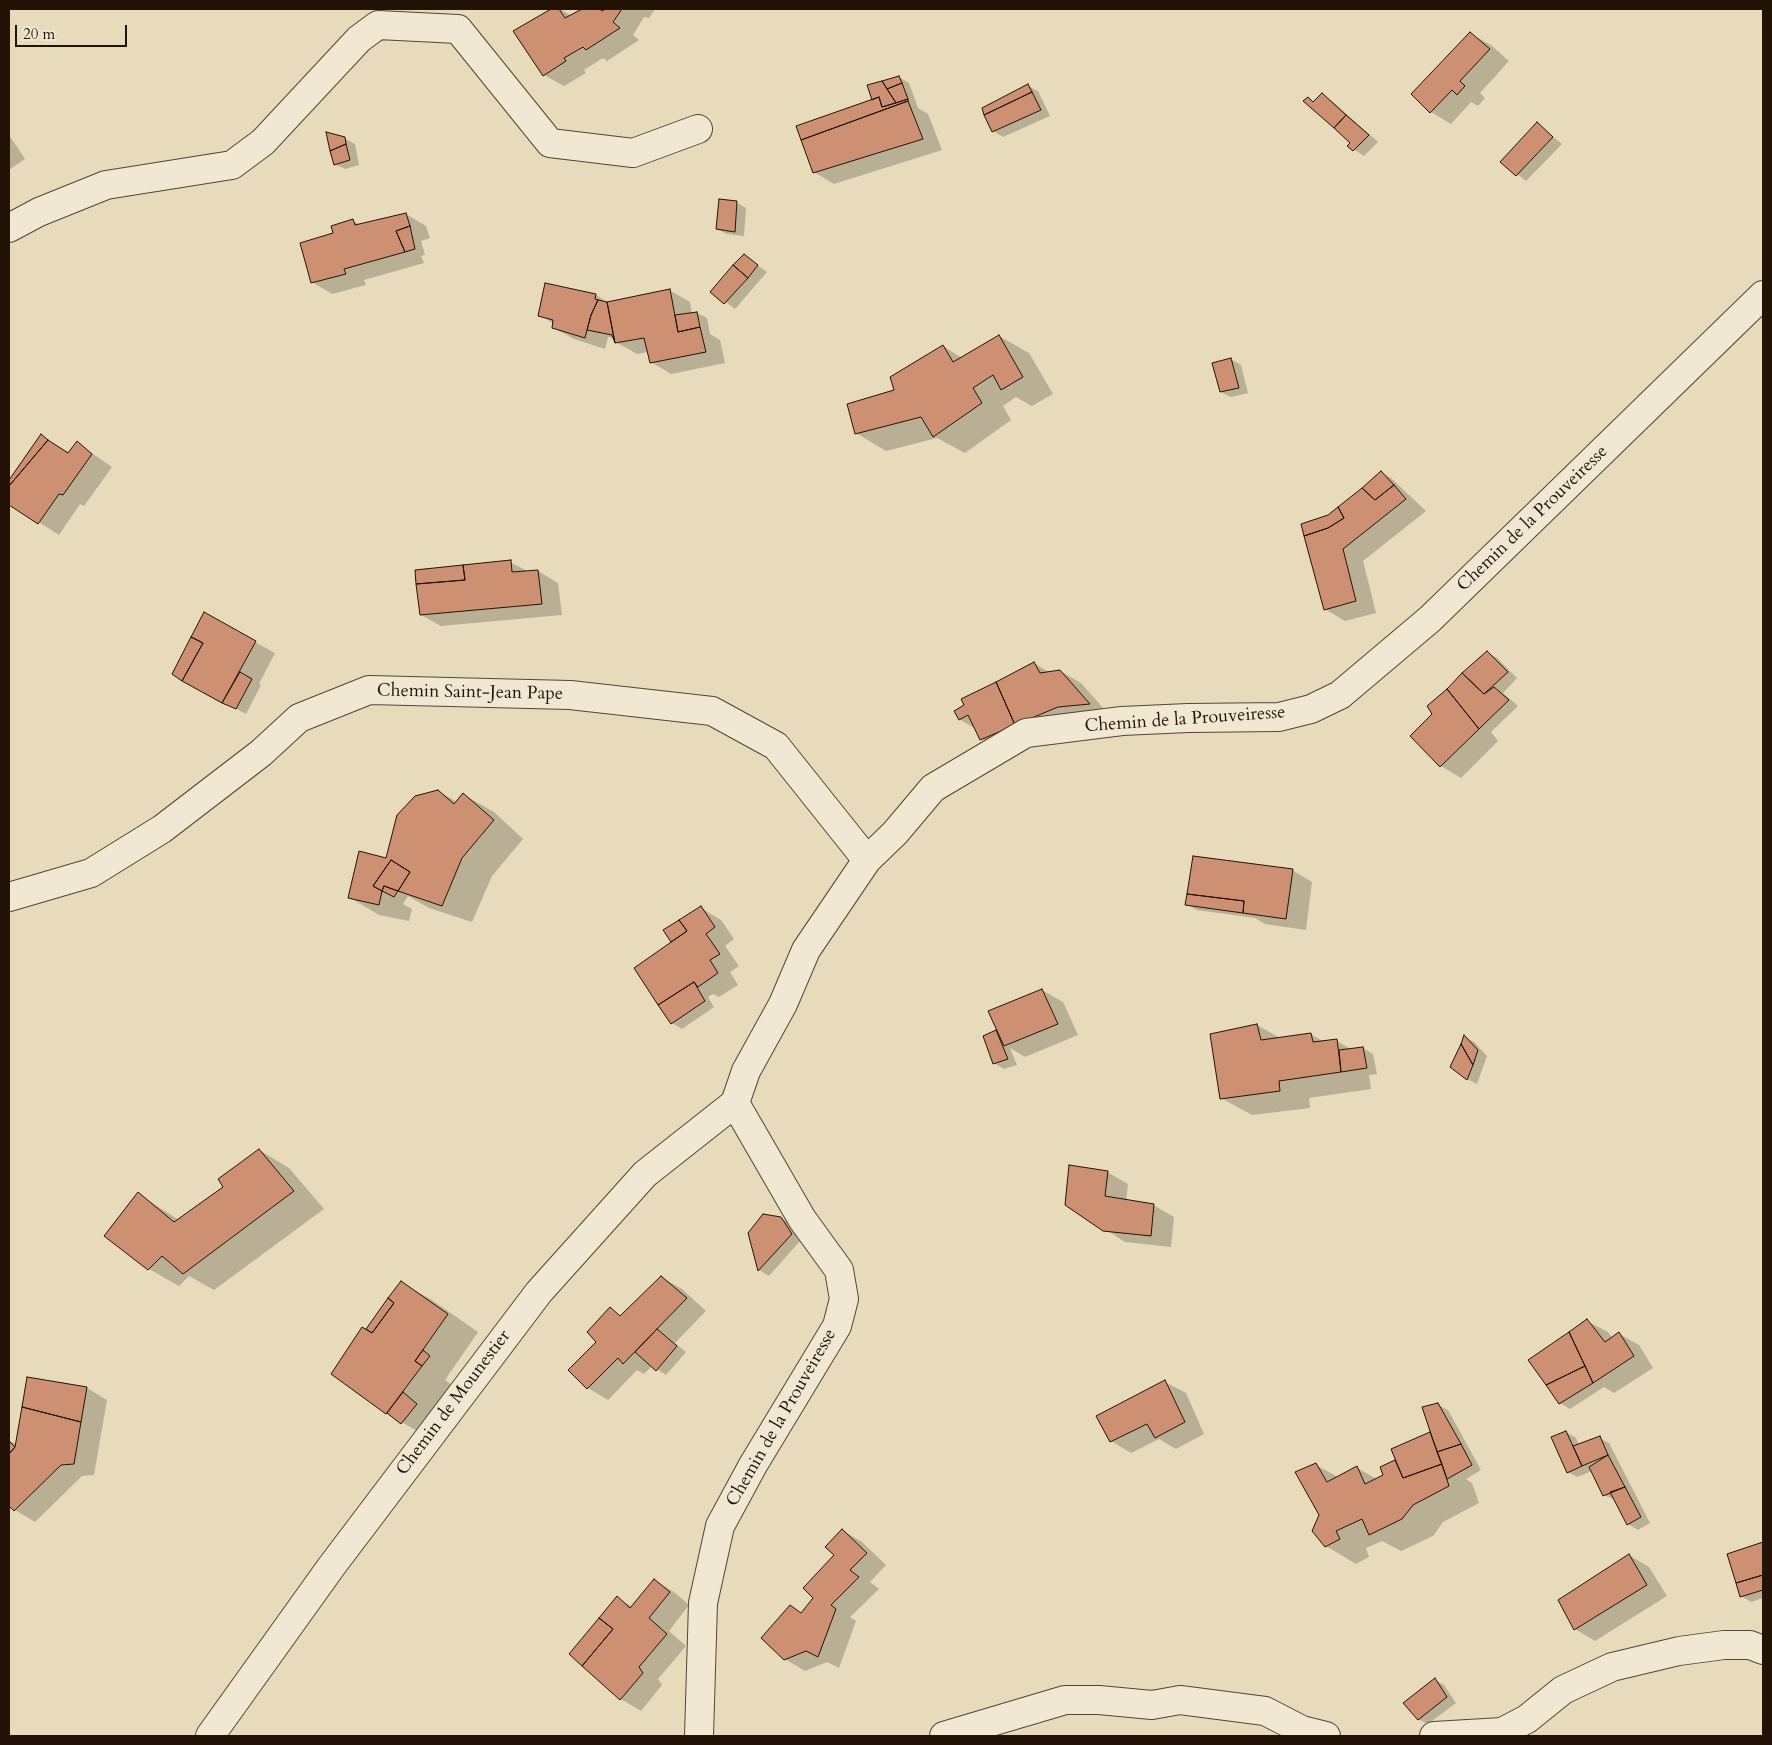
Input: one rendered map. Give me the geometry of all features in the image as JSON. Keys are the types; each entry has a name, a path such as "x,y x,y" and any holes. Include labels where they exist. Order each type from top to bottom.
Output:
{"street":[{"path":"9,228 39,212 106,184 232,166 263,142 359,39 378,25 458,29 550,143 632,153 698,129"},
{"name":"Chemin de la Prouveiresse","path":"699,1736 703,1604 720,1526 753,1465 837,1326 844,1299 839,1270 802,1219 735,1103 746,1071 783,1004 806,950 868,860 933,788 1026,733 1122,721 1279,717 1311,709 1340,695 1430,619 1763,295"},
{"name":"Chemin Saint-Jean Pape","path":"9,897 91,873 162,829 261,753 299,718 369,690 570,695 712,711 776,746 868,860"},
{"name":"Chemin de Mounestier","path":"210,1736 331,1566 539,1292 645,1174 735,1103"},
{"path":"1434,1736 1502,1732 1526,1718 1563,1690 1612,1667 1679,1651 1724,1645 1750,1645 1763,1650"},
{"path":"944,1736 1065,1700 1099,1700 1152,1705 1180,1700 1265,1711 1302,1730 1326,1736"}],"building":[{"path":"551,9 559,9 565,18 582,9 599,9 603,11 604,9 622,9 613,22 620,28 586,50 583,47 564,58 566,61 543,76 513,31"},
{"path":"1470,32 1490,49 1460,81 1465,86 1457,95 1452,90 1430,113 1411,94"},
{"path":"899,76 902,83 887,89 882,81"},
{"path":"882,81 896,103 882,107 879,97 872,100 867,85"},
{"path":"902,83 908,99 896,103 887,89"},
{"path":"1028,84 1032,92 984,115 982,108"},
{"path":"1032,92 1041,110 992,132 984,115"},
{"path":"1322,93 1346,115 1334,128 1303,101 1308,97 1313,102"},
{"path":"879,97 882,107 908,99 908,101 801,140 796,126"},
{"path":"908,101 923,139 813,173 801,140"},
{"path":"1346,115 1369,135 1353,151 1347,146 1350,143 1334,128"},
{"path":"1537,122 1553,137 1516,176 1500,162"},
{"path":"326,132 345,137 346,144 330,151"},
{"path":"346,144 350,160 334,165 330,151"},
{"path":"719,199 737,201 735,232 716,229"},
{"path":"406,213 410,226 396,231 405,252 344,269 346,274 311,283 300,243 333,233 331,226 353,219 355,225"},
{"path":"410,226 415,249 405,252 396,231"},
{"path":"744,254 758,265 748,278 733,265"},
{"path":"733,265 748,278 724,304 710,292"},
{"path":"545,283 596,294 595,299 598,300 591,315 585,338 552,328 553,320 538,316"},
{"path":"670,289 678,332 700,327 706,352 650,363 644,338 615,343 607,302"},
{"path":"598,300 607,302 615,343 612,335 587,330"},
{"path":"697,312 700,327 678,332 675,315"},
{"path":"999,335 1023,377 1001,390 993,375 973,388 982,403 933,437 921,417 855,434 847,404 894,390 890,377 943,345 953,362"},
{"path":"1231,358 1239,388 1220,392 1212,363"},
{"path":"41,434 48,440 9,486 9,480"},
{"path":"48,440 68,453 77,441 92,454 63,495 59,494 38,524 9,505 9,486"},
{"path":"1381,471 1394,485 1375,500 1362,488"},
{"path":"1394,485 1406,499 1343,549 1356,601 1324,610 1304,536 1328,528 1344,518 1338,507 1362,488 1375,500"},
{"path":"1338,507 1344,518 1328,528 1304,536 1301,524 1328,515"},
{"path":"511,560 512,572 538,570 542,604 420,615 416,584 465,580 463,565"},
{"path":"463,565 465,580 416,584 415,570"},
{"path":"204,612 256,641 222,703 182,681 203,643 191,637"},
{"path":"191,637 203,643 182,681 172,674"},
{"path":"1487,651 1508,672 1484,694 1462,673"},
{"path":"1034,662 1040,673 1060,670 1090,704 1058,707 1015,725 996,682"},
{"path":"240,672 252,679 236,709 222,703"},
{"path":"1462,673 1484,694 1494,687 1509,700 1479,729 1447,689"},
{"path":"996,682 1015,725 980,740 968,715 959,720 954,711 964,705 961,699"},
{"path":"1447,689 1479,729 1440,767 1410,736 1432,714 1427,706"},
{"path":"438,790 454,804 463,793 494,820 462,858 442,906 398,891 410,872 391,860 373,886 382,891 379,905 348,898 359,851 386,858 397,815 415,796"},
{"path":"1193,856 1293,869 1286,919 1243,913 1244,901 1187,894"},
{"path":"391,860 410,872 398,891 384,886 382,891 373,886"},
{"path":"384,886 398,891 394,897 382,891"},
{"path":"1187,894 1244,901 1243,913 1185,905"},
{"path":"701,906 715,927 706,934 720,954 710,960 718,973 698,987 694,982 658,1005 634,968 687,931 679,920"},
{"path":"679,920 687,931 671,942 663,930"},
{"path":"694,982 705,1001 671,1024 658,1005"},
{"path":"1042,989 1058,1024 1004,1046 988,1011"},
{"path":"1257,1024 1261,1040 1311,1033 1313,1042 1337,1039 1341,1072 1279,1081 1280,1091 1220,1099 1210,1034"},
{"path":"996,1030 1008,1059 993,1064 983,1036"},
{"path":"1464,1035 1478,1050 1473,1065 1461,1044"},
{"path":"1461,1044 1473,1065 1467,1080 1450,1067"},
{"path":"1363,1047 1367,1068 1341,1072 1339,1050"},
{"path":"259,1149 294,1191 183,1274 162,1256 148,1270 104,1236 138,1192 174,1222 223,1187 218,1179"},
{"path":"1069,1165 1108,1171 1105,1196 1154,1204 1151,1236 1103,1231 1065,1205"},
{"path":"763,1214 781,1217 792,1234 758,1271 748,1233"},
{"path":"661,1276 687,1298 623,1364 618,1358 587,1389 568,1370 596,1342 587,1332 610,1307 620,1316"},
{"path":"401,1281 448,1314 415,1361 422,1366 386,1414 331,1374 362,1327 372,1333 394,1303 388,1298"},
{"path":"388,1298 394,1303 372,1333 366,1329"},
{"path":"1587,1319 1605,1342 1619,1332 1634,1356 1593,1383 1569,1332"},
{"path":"657,1329 677,1346 656,1371 635,1352"},
{"path":"1569,1332 1585,1366 1546,1385 1528,1360"},
{"path":"423,1350 430,1356 422,1366 415,1361"},
{"path":"1585,1366 1593,1383 1559,1404 1546,1385"},
{"path":"27,1377 87,1387 81,1422 22,1407"},
{"path":"1165,1380 1185,1422 1155,1438 1147,1424 1110,1442 1096,1416"},
{"path":"403,1392 417,1404 401,1424 387,1413"},
{"path":"1438,1403 1461,1444 1437,1452 1422,1407"},
{"path":"22,1407 81,1422 74,1464 61,1465 14,1511 9,1506 9,1454 15,1447"},
{"path":"1566,1431 1582,1466 1567,1473 1551,1437"},
{"path":"1430,1432 1442,1464 1403,1478 1391,1449"},
{"path":"1600,1436 1608,1455 1582,1466 1573,1446"},
{"path":"9,1441 15,1447 9,1454"},
{"path":"1461,1444 1472,1465 1447,1479 1437,1452"},
{"path":"1608,1455 1625,1487 1603,1496 1589,1467"},
{"path":"1395,1460 1403,1478 1442,1464 1449,1486 1413,1505 1402,1519 1369,1535 1362,1519 1336,1531 1340,1539 1325,1547 1312,1531 1319,1515 1295,1472 1316,1463 1327,1482 1357,1466 1365,1484 1383,1475 1380,1467"},
{"path":"1625,1487 1641,1517 1627,1525 1610,1492"},
{"path":"842,1529 867,1553 850,1570 859,1577 831,1605 836,1609 818,1657 806,1651 784,1660 761,1638 790,1605 801,1613 813,1598 803,1588 834,1555 825,1547"},
{"path":"1763,1542 1763,1575 1736,1583 1727,1554"},
{"path":"1629,1554 1647,1585 1574,1630 1558,1600"},
{"path":"1763,1575 1763,1590 1740,1597 1736,1583"},
{"path":"654,1579 670,1592 649,1618 667,1634 639,1667 643,1673 620,1700 582,1666 613,1629 599,1618 617,1596 630,1608"},
{"path":"599,1618 613,1629 582,1666 569,1654"},
{"path":"1435,1678 1447,1697 1418,1720 1403,1703"}]}
